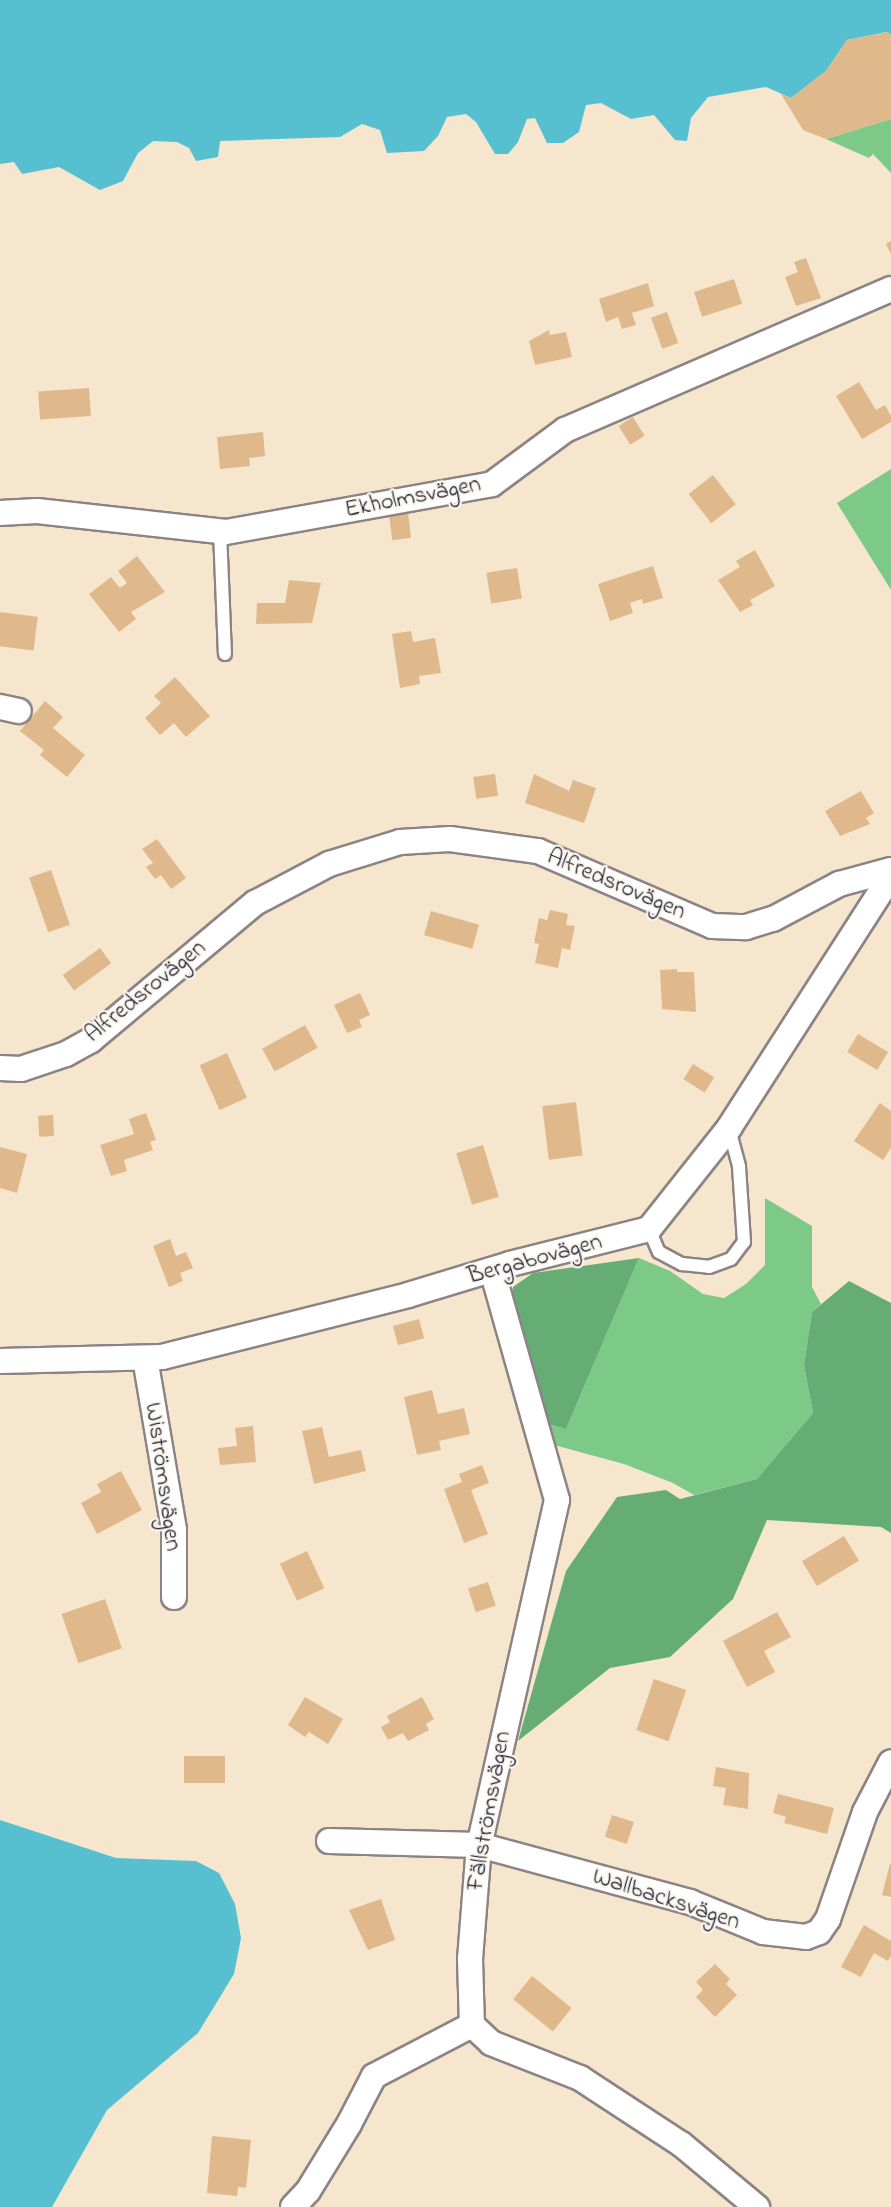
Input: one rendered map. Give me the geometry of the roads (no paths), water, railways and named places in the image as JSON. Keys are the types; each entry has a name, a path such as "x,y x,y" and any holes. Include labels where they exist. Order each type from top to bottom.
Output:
{"street":[{"name":"Ekholmsvägen","path":"0,513 37,511 220,531 492,484 565,430 891,289"},
{"name":"Alfredsrovägen","path":"0,1068 21,1069 83,1044 255,903 329,864 400,842 450,839 538,851 712,926 746,927 773,920 839,884 891,870"},
{"path":"649,1229 729,1128 891,876"},
{"name":"Bergabovägen","path":"0,1361 145,1358 385,1301 649,1229"},
{"name":"Fällströmsvägen","path":"472,2025 470,1959 479,1845 558,1500 492,1270"},
{"name":"Wiströmsvägen","path":"145,1358 174,1530 174,1597"},
{"name":"Wallbacksvägen","path":"329,1841 479,1845 690,1902 763,1932 806,1937 819,1932 828,1919 865,1812 891,1762"},
{"path":"294,2207 338,2144 374,2076 472,2025 491,2043 580,2078 681,2144 757,2207"}],"lane":[{"path":"220,531 225,654"},
{"path":"649,1229 659,1252 682,1264 709,1268 731,1259 744,1242 739,1166 729,1128"}],"water":[{"path":"0,0 891,0 891,35 887,32 847,40 826,71 791,98 766,87 708,97 691,118 687,141 675,140 654,115 631,119 601,103 586,105 579,132 563,143 547,143 535,118 527,119 518,142 508,154 495,154 476,122 466,114 447,117 438,136 424,151 387,153 380,130 362,124 340,137 220,141 218,157 196,161 189,148 177,142 153,141 138,153 123,181 100,190 59,167 22,174 14,162 0,164"},
{"path":"0,1820 116,1858 196,1861 219,1873 235,1904 241,1938 234,1974 198,2033 107,2110 52,2207 0,2207"}]}
